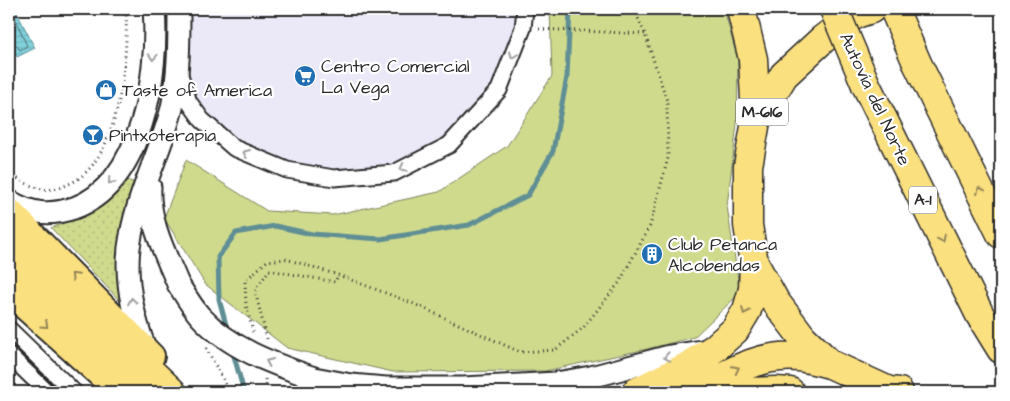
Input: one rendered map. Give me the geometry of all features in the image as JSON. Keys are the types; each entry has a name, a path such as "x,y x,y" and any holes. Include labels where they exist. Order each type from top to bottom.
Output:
{"highway":[{"path":"741,9 753,59 756,121"},
{"name":"Autovía del Norte","path":"834,9 866,85 980,315 1001,349"},
{"name":"M-616","path":"636,392 688,366 716,348 735,330 747,310 753,289 754,263 748,226 748,166 756,121 784,75 830,34 856,14 871,9"},
{"path":"894,9 917,63 1001,234"},
{"path":"9,236 172,392"},
{"name":"M-616","path":"754,263 775,301 803,338 830,364"},
{"path":"9,270 137,392"},
{"name":"M-616","path":"693,392 746,364 764,358 800,357 830,364 893,392"},
{"path":"748,392 790,392"}],"main road":[{"path":"9,210 145,348 185,392"},
{"path":"9,293 119,392"}],"street":[{"path":"9,201 24,210 50,214 79,206 94,198 111,183 122,168 135,140 151,85 154,58 154,9"},
{"path":"145,348 136,323 131,296 128,267 130,236 139,203 172,107 178,70 179,9"},
{"path":"178,70 189,102 202,120 234,148 287,170 334,178 394,172 449,145 499,90 523,28 525,9"},
{"path":"150,174 149,196 152,218 163,250 178,284 200,316 228,339 270,363 314,378 351,385 386,388 463,388 539,384 591,377 649,361 716,348"},
{"path":"9,329 74,392"},
{"path":"9,355 47,392"}],"path":[{"path":"9,173 29,185 45,190 62,187 77,180 90,169 99,155 114,122 123,84 127,33 126,9"},
{"path":"255,340 246,305 245,281 267,260 286,259 338,275 412,304 520,352 555,350 583,328 619,283 650,226 668,158 667,101 645,34 634,9"},
{"path":"541,29 645,34"},
{"path":"269,346 255,291 269,270 334,282 338,275"},
{"path":"264,375 268,392"}],"shaded area":[{"path":"179,9 525,9 499,90 449,145 394,173 334,178 234,148 189,102"}],"green space":[{"path":"550,9 724,9 738,61 737,124 727,206 740,293 694,337 545,371 393,372 287,348 205,284 164,218 186,160 267,211 333,215 439,192 507,146 552,76"},
{"path":"127,180 138,184 120,252 121,302 51,228 93,210 111,197"}],"water":[{"path":"9,9 15,9 35,48 17,57 9,41"}],"waterway":[{"path":"228,332 219,299 218,257 236,233 275,226 312,234 380,239 469,225 528,195 553,151 567,77 570,9"},
{"path":"232,349 244,392"}],"place":[{"name":"Centro Comercial La Vega","path":"305,76"},
{"name":"Taste of America","path":"106,90"},
{"name":"Pintxoterapia","path":"93,135"},
{"name":"Club Petanca Alcobendas","path":"652,254"}]}
